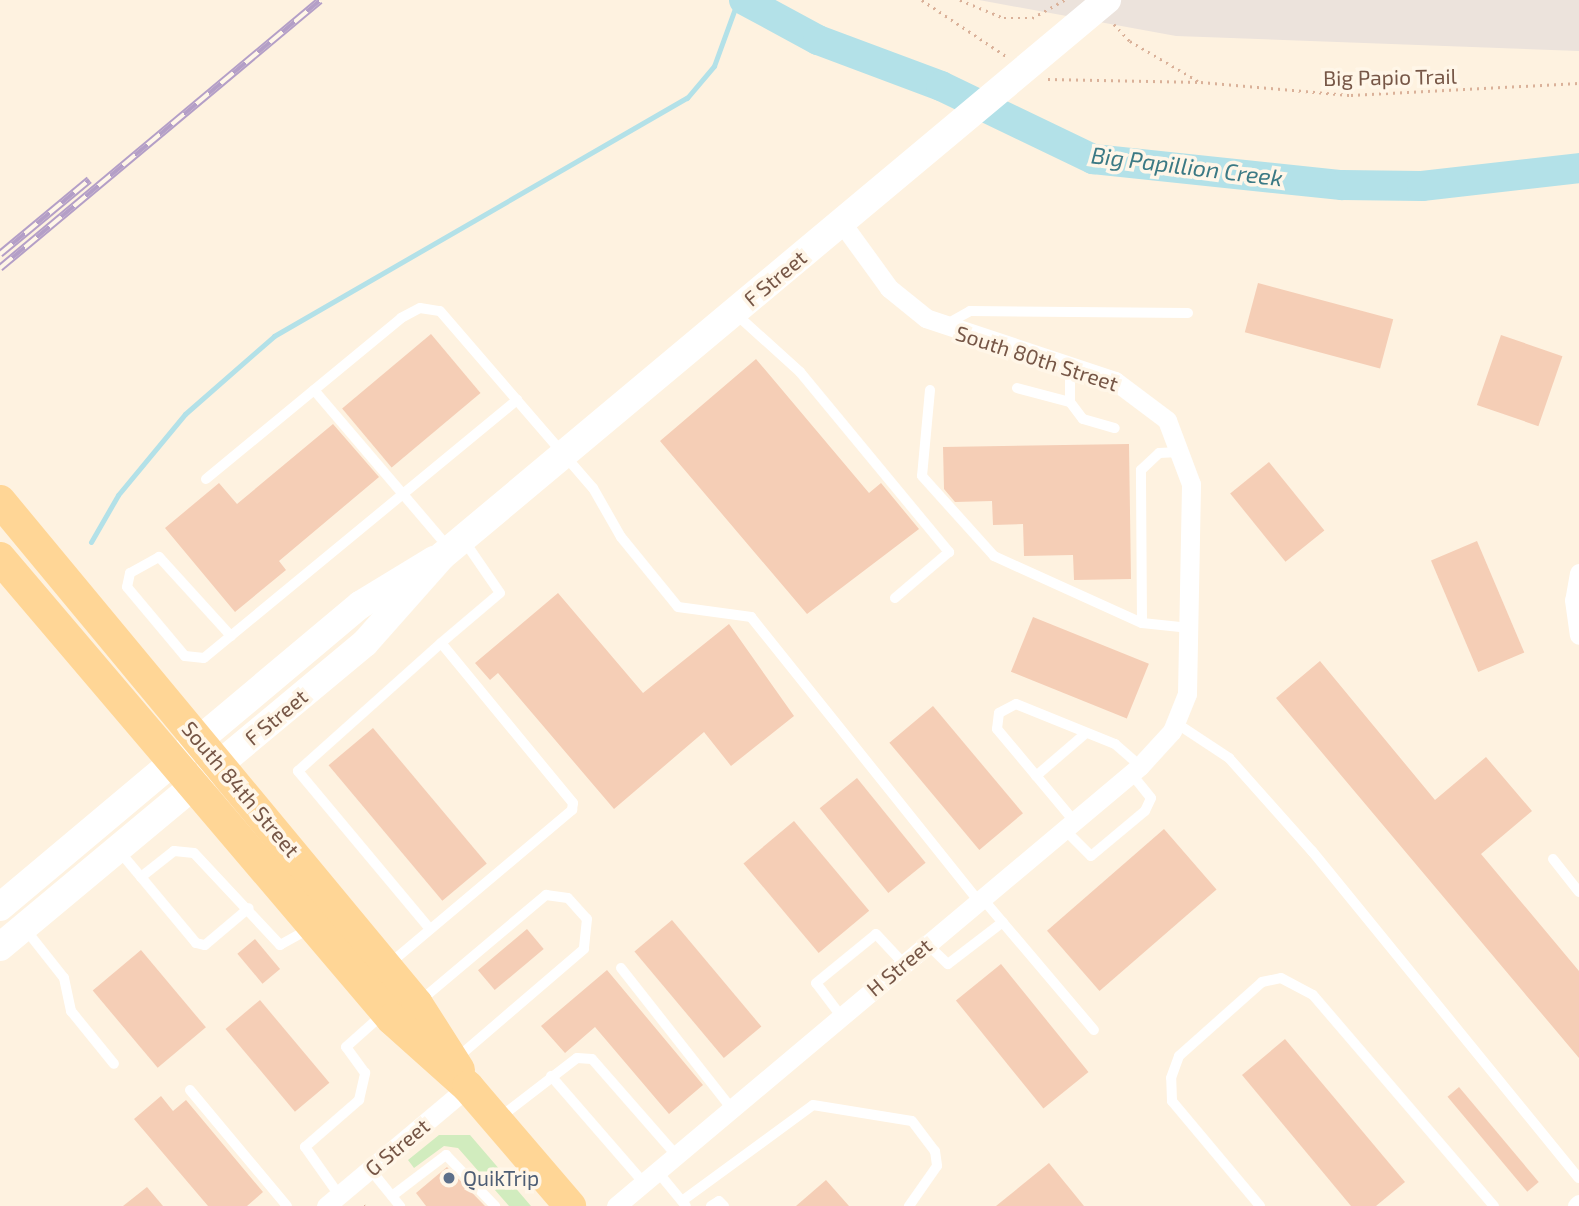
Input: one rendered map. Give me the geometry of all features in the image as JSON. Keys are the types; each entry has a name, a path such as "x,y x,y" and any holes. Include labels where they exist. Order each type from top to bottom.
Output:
{"main road":[{"name":"South 84th Street","path":"0,501 417,1004 461,1074 496,1120 570,1206"},
{"name":"South 84th Street","path":"0,558 385,1012 461,1074"}],"street":[{"name":"F Street","path":"0,947 365,643 452,548 1059,38 1108,9"},
{"name":"South 80th Street","path":"841,222 889,288 942,327 1070,367 1147,398 1184,451 1192,492 1189,679 1176,723"},
{"name":"F Street","path":"0,907 360,605 452,548"},
{"path":"1579,573 1574,600 1579,635"},
{"name":"H Street","path":"616,1206 1136,770 1176,723"},
{"name":"G Street","path":"332,1200 370,1169 461,1074"}],"lane":[{"path":"206,479 401,318 433,307 564,454 678,607 751,617 980,899 1003,922 1094,1030"},
{"path":"942,327 970,311 1188,313"},
{"path":"734,312 800,372 950,552 895,598"},
{"path":"1070,367 1070,402 1083,419 1115,428"},
{"path":"1017,388 1070,402"},
{"path":"314,390 401,494 452,548 500,593 440,643 298,771 430,929"},
{"path":"930,390 922,476 994,556 1142,623 1190,628"},
{"path":"231,636 159,557 130,573 131,593 185,656 204,658 231,636 401,494 517,400"},
{"path":"1142,623 1141,470 1159,453 1184,451"},
{"path":"385,967 573,803 440,643"},
{"path":"1016,704 1115,744 1136,770 1151,798 1145,811 1091,856 1036,776 997,729 999,713 1016,704"},
{"path":"1176,723 1229,758 1312,851 1579,1178"},
{"path":"1036,776 1086,733"},
{"path":"117,849 196,943 205,945 248,908"},
{"path":"141,877 174,851 194,853 280,945 311,927 336,906"},
{"path":"1553,859 1579,892"},
{"path":"417,1004 546,895 569,898 587,919 584,949 461,1074"},
{"path":"927,943 948,964 1003,922"},
{"path":"23,927 64,978 71,1011 114,1064"},
{"path":"841,1016 816,983 876,934 903,963"},
{"path":"621,968 732,1108"},
{"path":"1260,1206 1172,1101 1171,1078 1179,1056 1262,982 1281,978 1313,995 1494,1206"},
{"path":"332,1200 305,1147 359,1100 365,1073 346,1047 385,1012"},
{"path":"496,1120 578,1058 592,1059 676,1155"},
{"path":"551,1076 651,1177 684,1204 813,1105 912,1121 935,1152 937,1166 909,1206"},
{"path":"190,1090 287,1206"},
{"path":"392,1196 446,1155 495,1206"},
{"path":"370,1169 400,1206"},
{"path":"711,1206 719,1201 724,1206"}],"path":[{"path":"960,0 1004,18 1032,18 1065,0"},
{"name":"Big Papio Trail","path":"1108,9 1130,41 1201,82 1351,95 1579,83"}],"shaded area":[{"path":"979,0 1579,0 1579,51 1176,36"}],"green space":[{"path":"439,1135 470,1135 531,1206 509,1206 458,1148 444,1146 414,1168 408,1160"}],"building":[{"path":"1258,283 1393,319 1380,368 1245,332"},
{"path":"431,334 480,393 392,468 342,409"},
{"path":"1501,335 1562,356 1538,426 1477,405"},
{"path":"756,359 869,493 881,483 919,529 807,614 660,441"},
{"path":"333,424 379,477 279,561 286,570 235,612 165,528 219,483 237,504"},
{"path":"1129,444 1131,579 1074,580 1073,555 1024,556 1023,524 993,525 992,501 955,502 944,489 943,447"},
{"path":"1269,462 1324,530 1286,562 1230,493"},
{"path":"1477,541 1524,652 1478,672 1431,561"},
{"path":"558,593 643,693 729,624 794,716 731,766 704,732 614,809 498,673 490,680 475,663"},
{"path":"1033,617 1149,664 1127,719 1011,672"},
{"path":"1320,661 1435,800 1486,757 1532,811 1481,854 1579,971 1579,1058 1276,698"},
{"path":"933,706 1023,813 979,850 889,743"},
{"path":"373,728 487,864 442,901 329,765"},
{"path":"857,778 926,863 888,893 820,808"},
{"path":"794,821 869,911 819,953 743,863"},
{"path":"1164,829 1216,889 1100,991 1047,931"},
{"path":"672,920 761,1026 724,1058 634,951"},
{"path":"527,929 544,949 495,990 478,970"},
{"path":"255,939 280,969 262,984 237,954"},
{"path":"141,950 206,1027 158,1068 93,990"},
{"path":"1001,964 1088,1072 1043,1109 956,1001"},
{"path":"607,970 703,1085 669,1114 595,1027 565,1053 541,1026"},
{"path":"260,1000 329,1083 295,1112 226,1029"},
{"path":"1285,1039 1405,1182 1376,1206 1351,1206 1242,1075"},
{"path":"1459,1087 1539,1182 1527,1192 1448,1097"},
{"path":"161,1096 173,1111 186,1100 263,1192 247,1206 208,1206 134,1119"},
{"path":"1049,1163 1084,1206 996,1206"},
{"name":"QuikTrip","path":"447,1167 485,1206 426,1206 416,1193"},
{"path":"826,1180 849,1206 796,1206"},
{"path":"147,1187 163,1206 123,1206"}],"waterway":[{"path":"91,542 118,495 185,414 274,336 687,98 714,66 738,0"},
{"name":"Big Papillion Creek","path":"744,0 818,40 941,86 1093,159 1342,185 1422,186 1579,168"}],"railway":[{"path":"0,268 320,0"},
{"path":"0,254 89,180"}],"place":[{"name":"QuikTrip","path":"449,1178"}]}
